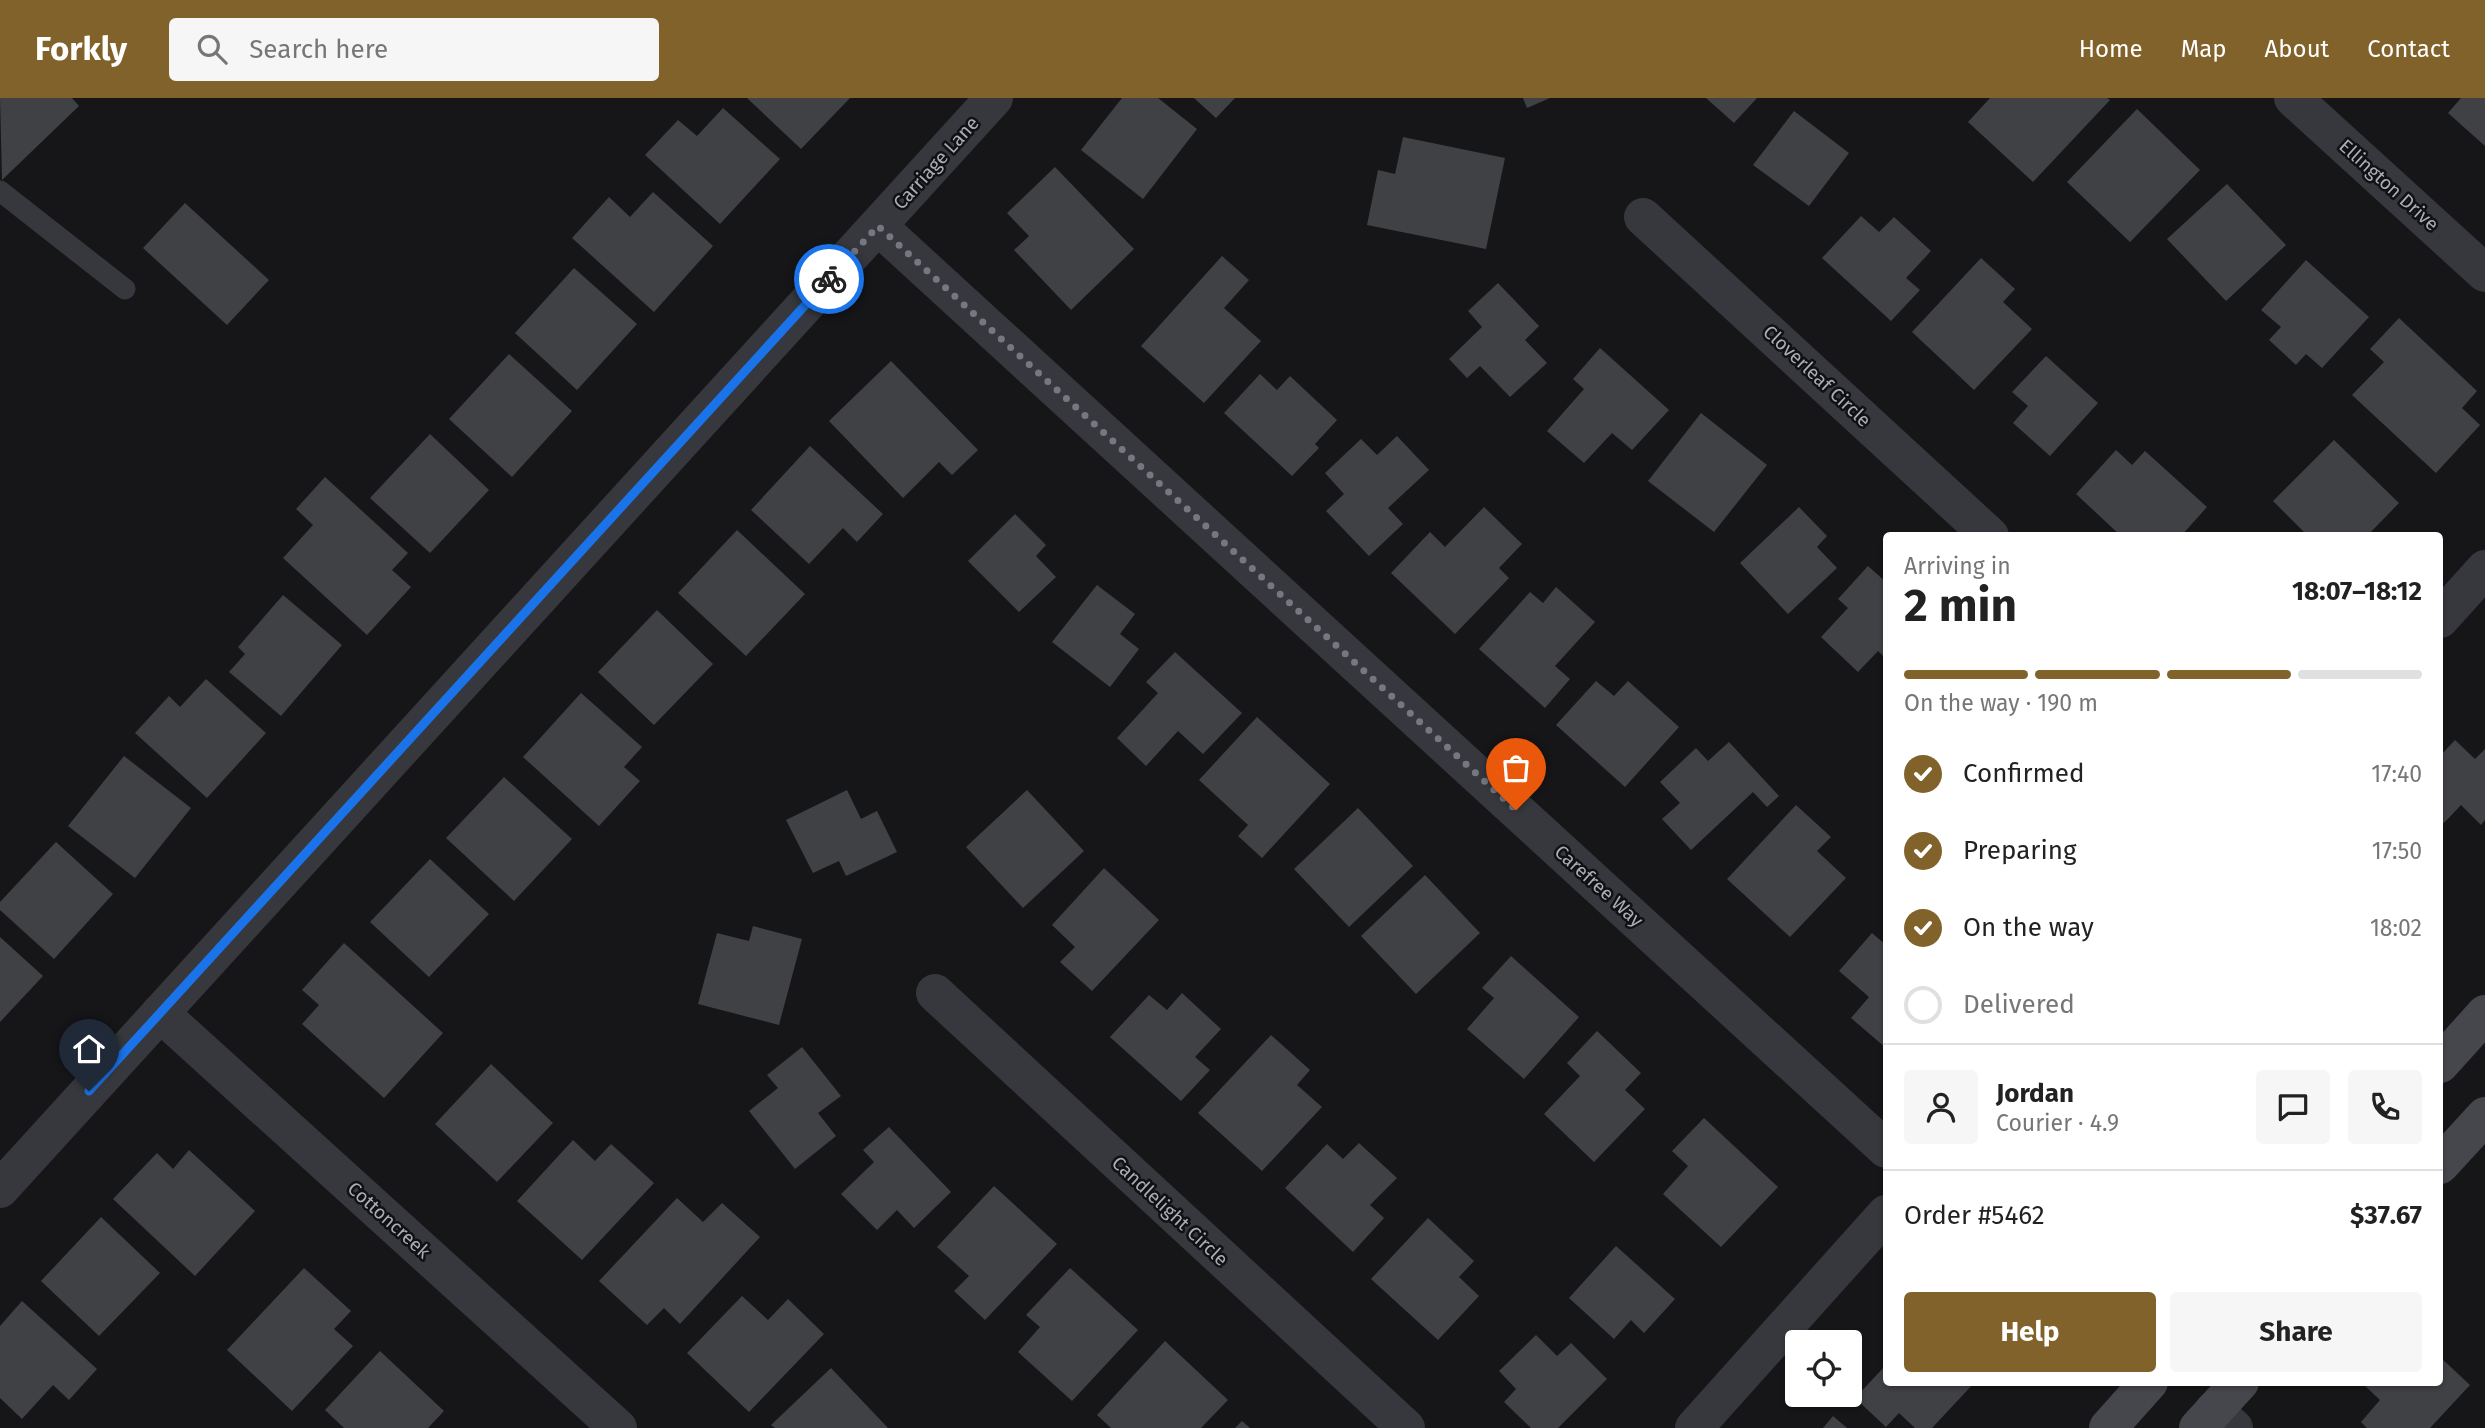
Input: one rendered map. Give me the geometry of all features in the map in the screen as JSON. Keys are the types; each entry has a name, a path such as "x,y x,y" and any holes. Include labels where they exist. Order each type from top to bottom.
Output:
{"main road":[{"path":"2443,1061 2485,1014"},
{"path":"2443,1162 2485,1116"},
{"path":"2108,1428 2145,1386"},
{"path":"2216,1422 2238,1386"}],"street":[{"name":"Carriage Lane","path":"0,1189 995,98"},
{"name":"Ellington Drive","path":"2293,98 2485,273"},
{"name":"Cloverleaf Circle","path":"1643,217 1986,532"},
{"name":"Carefree Way","path":"878,226 1883,1146"},
{"path":"2443,617 2485,569"},
{"name":"Candlelight Circle","path":"935,993 1406,1428"},
{"name":"Cottoncreek","path":"160,1013 618,1428"},
{"path":"1694,1428 1883,1217"}],"lane":[{"path":"0,191 125,289"}],"building":[{"path":"0,98 72,98 79,106 2,180"},
{"path":"747,98 850,98 801,149"},
{"path":"1122,98 1158,98 1197,129 1143,199 1081,150"},
{"path":"1194,98 1235,98 1216,118"},
{"path":"1523,98 1550,98 1527,108"},
{"path":"1706,98 1757,98 1734,123"},
{"path":"1990,98 2110,100 2033,182 1968,122"},
{"path":"2461,98 2485,98 2485,146 2448,113"},
{"path":"723,108 780,159 720,224 645,155 678,120 697,136"},
{"path":"2137,109 2200,170 2130,242 2067,182"},
{"path":"1794,111 1849,153 1809,206 1753,165"},
{"path":"1403,137 1505,158 1486,249 1367,225 1378,170 1395,174"},
{"path":"1055,167 1134,249 1071,310 1014,250 1029,236 1007,213"},
{"path":"2227,184 2286,245 2226,301 2167,239"},
{"path":"653,192 713,246 654,312 572,238 609,197 630,217"},
{"path":"185,203 269,280 227,325 143,248"},
{"path":"1861,216 1879,232 1894,217 1931,251 1906,278 1920,290 1891,321 1822,258"},
{"path":"1222,256 1249,280 1224,308 1261,341 1204,403 1141,346"},
{"path":"1981,258 2015,289 2003,302 2032,329 1974,390 1912,332"},
{"path":"2306,260 2369,317 2322,368 2306,354 2296,365 2269,340 2281,327 2261,310"},
{"path":"574,268 637,324 577,390 515,333"},
{"path":"1498,283 1539,326 1525,340 1547,363 1510,397 1480,366 1467,378 1449,359 1482,327 1468,311"},
{"path":"2399,318 2477,391 2462,408 2480,425 2436,473 2352,395 2384,362 2370,349"},
{"path":"1600,348 1669,410 1632,450 1612,433 1584,463 1547,431 1584,389 1573,379"},
{"path":"509,354 572,411 512,477 449,419"},
{"path":"2046,356 2098,403 2050,456 2013,423 2028,406 2012,392"},
{"path":"891,361 978,450 952,475 939,462 903,498 829,421"},
{"path":"1260,374 1277,390 1290,376 1337,420 1315,444 1319,448 1292,476 1224,413"},
{"path":"1701,413 1767,465 1714,532 1648,481"},
{"path":"430,434 489,490 430,553 370,498"},
{"path":"1397,436 1429,470 1388,508 1403,524 1369,556 1326,511 1344,494 1325,473 1361,439 1377,455"},
{"path":"2334,440 2399,503 2371,532 2304,532 2273,501"},
{"path":"810,446 883,514 857,542 843,528 809,564 751,510"},
{"path":"2116,450 2132,465 2145,451 2207,507 2185,532 2117,532 2076,494"},
{"path":"325,477 408,553 392,570 411,587 367,635 283,558 313,525 296,509"},
{"path":"1484,507 1522,544 1499,568 1509,578 1455,634 1391,573 1430,532 1445,547"},
{"path":"1799,507 1827,536 1817,547 1837,568 1788,614 1740,563"},
{"path":"1015,514 1046,545 1036,556 1056,577 1019,612 968,561"},
{"path":"737,530 805,594 746,656 678,593"},
{"path":"1868,566 1883,579 1883,656 1878,651 1858,672 1821,637 1848,608 1838,599"},
{"path":"1097,585 1135,614 1120,634 1139,649 1110,687 1052,642"},
{"path":"1556,587 1595,622 1555,666 1570,679 1545,708 1479,649 1530,592 1543,603"},
{"path":"283,595 342,645 281,716 229,672 245,654 238,647"},
{"path":"657,610 713,664 654,725 598,672"},
{"path":"1175,652 1242,713 1203,754 1178,731 1146,766 1117,738 1158,693 1146,682"},
{"path":"206,679 266,733 207,798 135,733 169,696 180,707"},
{"path":"1596,681 1614,696 1628,681 1679,727 1625,787 1556,725"},
{"path":"581,693 642,747 624,767 640,781 599,826 523,757"},
{"path":"1257,717 1330,784 1262,858 1238,836 1248,825 1199,780"},
{"path":"2455,740 2475,759 2485,749 2485,820 2481,825 2461,805 2443,822 2443,753"},
{"path":"1729,742 1779,796 1767,807 1753,792 1691,850 1662,819 1680,803 1660,782 1696,748 1708,761"},
{"path":"124,756 191,808 135,878 68,826"},
{"path":"504,777 572,839 514,901 446,838"},
{"path":"847,790 861,819 877,811 897,852 846,876 839,861 813,873 786,820"},
{"path":"1027,790 1084,851 1023,908 966,847"},
{"path":"1796,805 1831,837 1817,851 1846,878 1790,937 1727,879"},
{"path":"1358,808 1413,866 1349,927 1294,869"},
{"path":"56,842 113,894 54,959 0,910 0,902"},
{"path":"430,859 489,914 429,977 370,922"},
{"path":"1104,868 1159,920 1092,991 1060,962 1075,947 1052,925"},
{"path":"1425,875 1480,933 1416,994 1361,936"},
{"path":"753,926 802,939 779,1025 698,1004 717,933 749,941"},
{"path":"1872,933 1883,942 1883,1045 1851,1018 1869,997 1839,971"},
{"path":"0,937 43,976 0,1022"},
{"path":"344,943 443,1033 384,1098 302,1024 319,1005 302,990"},
{"path":"1511,956 1579,1017 1524,1079 1467,1029 1494,998 1482,988"},
{"path":"1182,993 1221,1029 1195,1057 1210,1070 1181,1101 1110,1037 1149,995 1167,1010"},
{"path":"1597,1031 1641,1073 1625,1090 1645,1109 1594,1162 1544,1114 1580,1076 1567,1063"},
{"path":"1271,1035 1310,1070 1297,1085 1322,1107 1262,1171 1198,1113"},
{"path":"802,1047 841,1096 818,1113 836,1136 795,1169 749,1111 778,1088 767,1075"},
{"path":"491,1064 553,1123 497,1182 435,1124"},
{"path":"1704,1118 1778,1187 1721,1247 1663,1194 1688,1166 1672,1151"},
{"path":"889,1127 951,1192 914,1228 897,1210 877,1230 841,1194 874,1162 863,1150"},
{"path":"573,1140 595,1161 611,1144 654,1183 582,1260 517,1201"},
{"path":"1359,1143 1397,1178 1370,1205 1384,1218 1353,1252 1285,1188 1327,1144 1343,1159"},
{"path":"189,1150 255,1211 195,1276 113,1199 157,1153 173,1169"},
{"path":"994,1186 1057,1244 985,1320 954,1291 969,1276 937,1247"},
{"path":"677,1198 703,1222 722,1203 760,1237 680,1324 664,1308 647,1325 599,1281"},
{"path":"101,1217 160,1273 99,1336 41,1281"},
{"path":"1428,1218 1474,1261 1459,1277 1479,1296 1438,1340 1371,1279"},
{"path":"1616,1246 1675,1299 1644,1333 1631,1320 1614,1339 1569,1298"},
{"path":"304,1268 351,1311 334,1329 353,1346 292,1411 227,1350"},
{"path":"1070,1268 1138,1330 1072,1401 1018,1352 1040,1327 1026,1315"},
{"path":"742,1296 768,1320 788,1299 824,1334 749,1412 687,1353"},
{"path":"22,1301 97,1369 69,1400 53,1385 22,1419 0,1398 0,1326"},
{"path":"1536,1335 1557,1356 1571,1343 1607,1379 1558,1428 1531,1428 1504,1402 1516,1389 1499,1371"},
{"path":"1165,1341 1228,1400 1201,1428 1111,1428 1097,1415"},
{"path":"380,1351 444,1411 428,1428 344,1428 325,1410"},
{"path":"2443,1360 2470,1385 2430,1428 2367,1428 2361,1422 2380,1400 2365,1386 2443,1386"},
{"path":"831,1368 888,1428 775,1428 771,1425"},
{"path":"1883,1368 1883,1386 1971,1386 1932,1428 1915,1428 1899,1413 1886,1427 1862,1405 1862,1391"},
{"path":"1833,1416 1847,1428 1823,1428"},
{"path":"1242,1421 1250,1428 1235,1428"}],"way so far":[{"path":"829,279 878,226 1516,810"}],"route":[{"path":"89,1091 829,279"}]}
